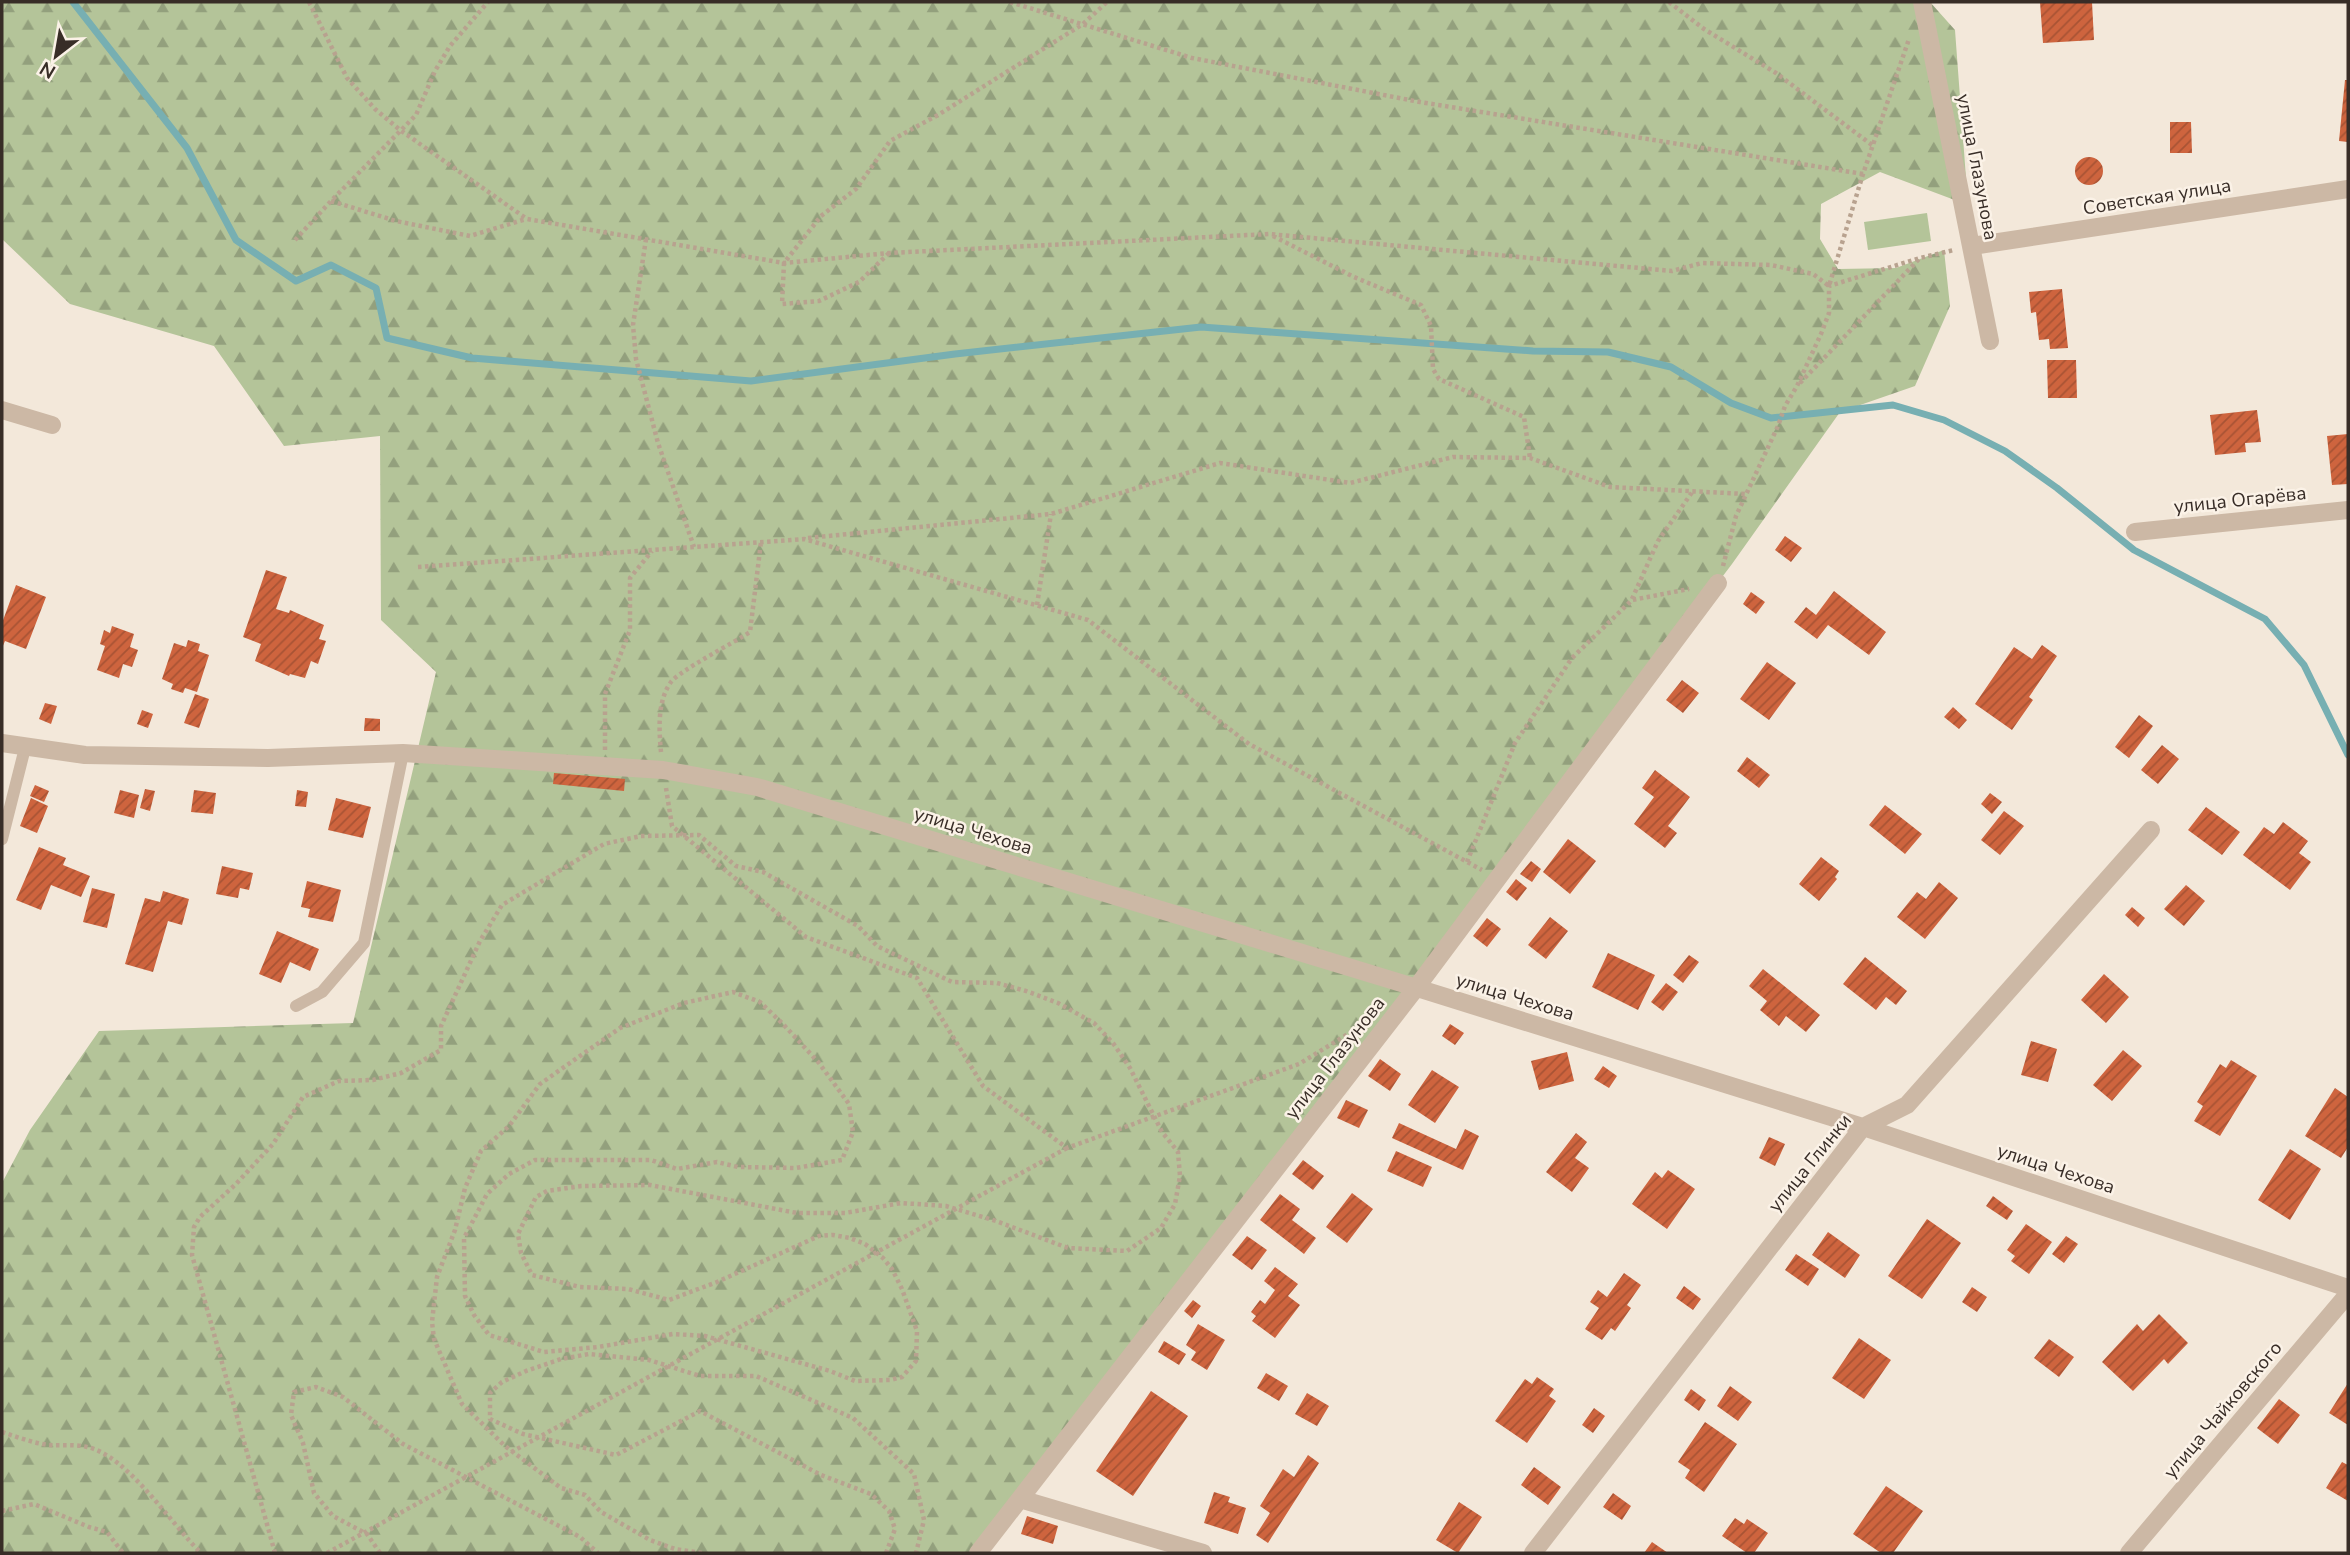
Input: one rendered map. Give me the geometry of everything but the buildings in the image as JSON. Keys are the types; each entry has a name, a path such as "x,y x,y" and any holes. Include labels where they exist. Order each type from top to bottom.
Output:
{"street":[{"name":"улица Глазунова","path":"1922,2 1990,341"},
{"name":"Советская улица","path":"1972,246 2348,189"},
{"path":"2,410 52,425"},
{"name":"улица Огарёва","path":"2135,532 2348,510"},
{"name":"улица Глазунова","path":"978,1553 1416,988 1718,583"},
{"name":"улица Чехова","path":"2,743 85,755 268,758 403,753 663,770 757,787 1863,1127 2348,1288"},
{"name":"улица Глинки","path":"1534,1553 1863,1127 1907,1105 2151,830"},
{"name":"улица Чайковского","path":"2129,1553 2348,1294"},
{"path":"1020,1499 1203,1553"}],"lane":[{"path":"2,839 25,748"},
{"path":"296,1006 322,992 364,943 403,753"}],"path":[{"path":"309,2 347,78 375,108 400,130 527,219 784,263 889,253 1269,234 1672,271 1702,263 1772,265 1813,274 1829,286"},
{"path":"295,240 416,115 435,71 450,46 488,2"},
{"path":"1010,2 1192,58 1420,102 1863,174"},
{"path":"889,253 859,282 819,301 782,304 784,263 821,216 856,189 890,141 938,115 1083,24 1107,2"},
{"path":"1669,2 1704,29 1776,73 1872,145"},
{"path":"1632,600 1718,583 1736,516 1829,313 1829,286 1872,145 1912,28"},
{"path":"331,201 396,221 470,236 527,219"},
{"path":"1269,234 1354,277 1421,305 1431,326 1433,369 1440,379 1524,417 1530,458"},
{"path":"646,239 633,324 636,359 658,443 694,547"},
{"path":"1829,286 1920,258 1972,246"},
{"path":"1797,386 1920,258"},
{"path":"418,567 803,539 1051,514 1220,463 1350,483 1453,457 1530,458 1610,487 1746,494"},
{"path":"1467,862 1514,743 1572,658 1632,600 1658,541 1693,491"},
{"path":"1037,605 1051,514"},
{"path":"803,539 1088,620 1249,744 1491,874"},
{"path":"761,542 750,632 672,680 664,694 659,726 672,826 806,937 917,978 983,1086 1067,1148"},
{"path":"606,766 605,694 630,630 630,579 653,550"},
{"path":"275,1553 192,1255 194,1227 200,1217 236,1184 273,1144 303,1097 339,1081 373,1080 401,1073 441,1050 441,1026 480,940 502,905 604,844 641,836 684,835 699,835 736,866 763,872 858,926 877,946 952,982 1007,985 1058,1003 1094,1023 1113,1043 1130,1068 1162,1132 1178,1152 1180,1176 1175,1204 1161,1228 1127,1251 1068,1248 956,1209 901,1203 845,1213 797,1213 650,1185 581,1186 547,1191 536,1197 518,1234 521,1253 532,1275 580,1287 628,1289 669,1300 717,1282 819,1236 834,1235 865,1244 892,1269 917,1331 916,1361 902,1377 890,1381 855,1381 830,1371 705,1336 673,1334 598,1347 544,1352 489,1335 474,1315 465,1296 464,1238 487,1194 509,1174 535,1160 650,1160 677,1169 717,1162 738,1167 796,1168 842,1160 853,1132 849,1104 819,1063 760,1002 733,992 684,1003 620,1028 540,1084 509,1126 481,1151 465,1188 455,1230 438,1277 432,1322 434,1339 462,1404 513,1452 561,1488 585,1496 601,1512 650,1540 675,1549 702,1553"},
{"path":"327,1553 1067,1148 1299,1064 1366,1023"},
{"path":"886,1553 895,1529 889,1511 871,1494 821,1475 700,1411 616,1455 523,1434 490,1419 490,1393 502,1382 561,1359 589,1354 649,1360 700,1376 756,1376 853,1418 914,1474 924,1520 916,1553"},
{"path":"380,1553 365,1533 333,1516 314,1493 303,1443 291,1415 294,1392 316,1387 343,1397 403,1444 580,1537 598,1553"},
{"path":"2,1432 46,1445 89,1447 115,1461 165,1511 201,1553"},
{"path":"2,1511 34,1504 107,1532 123,1553"}],"green space":[{"path":"2,2 1930,2 1955,30 1968,205 1880,172 1821,204 1820,239 1838,269 1896,268 1944,250 1950,306 1915,386 1840,412 1732,564 1101,1395 976,1553 2,1553 2,1183 30,1130 99,1031 353,1023 436,672 381,620 380,436 284,446 214,346 70,304 2,239"},
{"path":"1927,213 1931,241 1868,250 1864,222"}],"waterway":[{"path":"73,2 187,148 236,240 296,281 331,265 376,288 387,338 472,358 751,381 955,354 1201,327 1533,351 1608,352 1671,367 1731,403 1771,418 1893,405 1944,420 2005,451 2057,488 2134,550 2265,619 2304,665 2348,755"}]}
